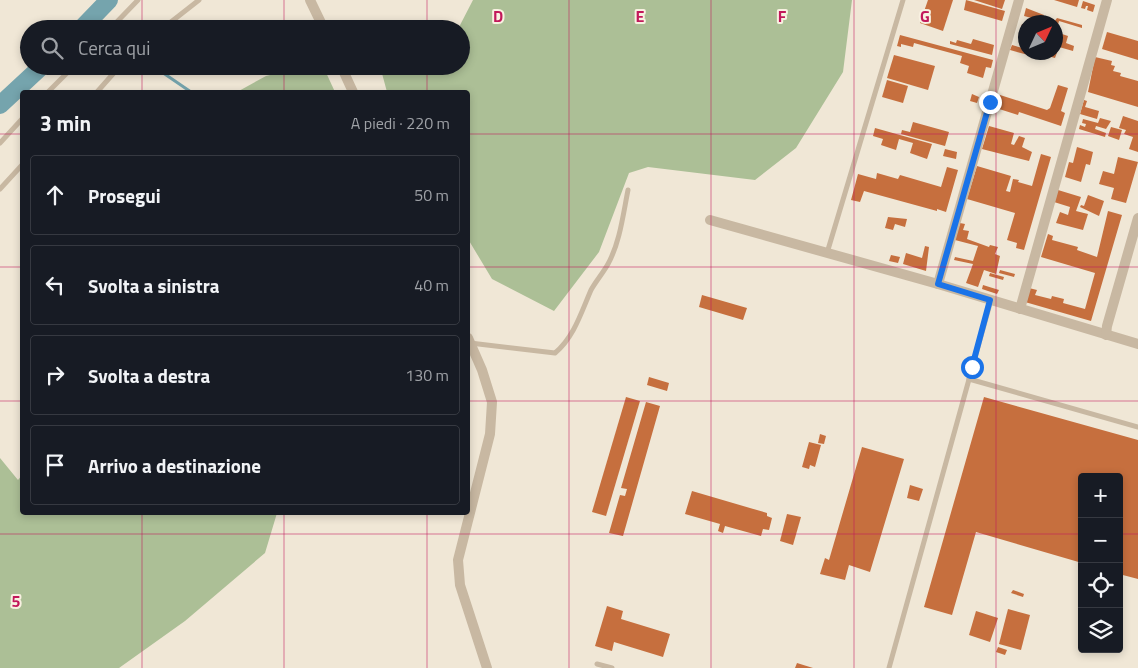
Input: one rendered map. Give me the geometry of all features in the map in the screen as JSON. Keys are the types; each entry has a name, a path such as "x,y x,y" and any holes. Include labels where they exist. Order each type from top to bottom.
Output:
{"street":[{"path":"310,0 320,20"},
{"path":"938,284 1019,0"},
{"path":"1020,309 1107,0"},
{"path":"345,75 352,90"},
{"path":"1106,335 1138,218"},
{"path":"710,220 938,284 1138,344"},
{"path":"470,344 482,370 492,402 490,434 470,513"},
{"path":"469,515 458,560 460,585 487,668"}],"lane":[{"path":"119,20 138,0"},
{"path":"173,20 199,0"},
{"path":"827,254 903,0"},
{"path":"50,90 65,75"},
{"path":"99,90 112,75"},
{"path":"0,143 20,121"},
{"path":"0,189 20,168"},
{"path":"470,340 555,353 564,345 571,335 594,285 608,264 621,230 628,190"},
{"path":"889,668 990,300"},
{"path":"969,379 1138,428"},
{"path":"598,664 612,668"}],"green space":[{"path":"473,0 852,0 843,72 796,148 755,180 648,167 629,173 599,252 554,311 492,279 470,242 470,90 386,90 382,75 470,75 470,20 463,20"},
{"path":"327,75 334,90 241,90 266,76"},
{"path":"0,458 18,480 20,478 20,515 276,515 265,553 185,621 119,668 0,668"}],"building":[{"path":"928,0 953,0 943,31 920,23"},
{"path":"966,0 1005,11 1002,21 964,10"},
{"path":"974,0 1005,0 1002,9"},
{"path":"1054,0 1079,0 1077,7"},
{"path":"1083,1 1095,5 1093,12 1087,10 1088,6 1085,9 1081,8"},
{"path":"1026,8 1044,15 1024,15"},
{"path":"1063,20 1082,25 1082,28 1063,22"},
{"path":"1107,32 1138,41 1138,60 1102,49"},
{"path":"1063,34 1068,36 1066,43 1074,46 1073,51 1063,48"},
{"path":"900,35 993,60 991,68 986,67 983,78 967,73 969,66 960,63 962,56 914,43 913,47 901,44 901,47 897,46"},
{"path":"973,39 994,45 992,55 950,44 950,41 956,43 957,40 971,44"},
{"path":"1012,45 1018,47 1018,52 1010,50"},
{"path":"894,55 935,66 928,90 887,78"},
{"path":"1095,57 1112,61 1111,65 1115,66 1113,71 1121,73 1120,76 1138,81 1138,107 1088,92"},
{"path":"887,80 908,86 903,103 882,97"},
{"path":"1058,85 1068,88 1061,111 1065,113 1061,126 1019,112 1018,115 996,108 1000,95 1047,110 1050,108"},
{"path":"972,94 979,97 977,103 970,101"},
{"path":"1084,100 1087,101 1085,107 1099,111 1097,119 1080,114"},
{"path":"1123,116 1138,121 1138,152 1129,149 1133,137 1124,134 1126,130 1119,128"},
{"path":"1100,118 1111,121 1106,129 1096,126 1095,129 1106,133 1105,137 1079,129 1080,125 1085,127 1086,124 1082,123 1083,119 1098,123"},
{"path":"913,122 949,132 945,146 901,134 902,130 910,132"},
{"path":"989,126 1014,133 1011,144 1014,145 1019,136 1025,138 1022,147 1032,152 1029,161 982,149"},
{"path":"1111,127 1122,130 1119,140 1108,136"},
{"path":"875,128 932,144 927,159 910,153 913,143 899,139 896,150 881,145 883,139 873,136"},
{"path":"1077,147 1093,152 1090,165 1086,164 1081,182 1065,177 1069,162 1073,163"},
{"path":"945,149 957,152 956,159 943,156"},
{"path":"1041,154 1051,157 1024,250 1016,248 1017,243 1007,240 1015,213 967,199 977,166 1011,176 1006,191 1010,192 1013,179 1032,186"},
{"path":"1118,157 1138,162 1126,203 1111,199 1114,188 1099,184 1103,171 1114,174"},
{"path":"947,167 958,170 946,212 864,191 860,202 851,200 858,174 876,179 877,173 898,179 900,175 941,187"},
{"path":"1058,190 1081,197 1076,211 1088,214 1083,230 1056,223 1060,212 1068,215 1070,207 1054,202"},
{"path":"1088,195 1104,201 1099,216 1080,207 1081,205 1084,206"},
{"path":"1108,211 1122,215 1091,321 1025,302 1029,288 1037,290 1035,295 1051,299 1052,296 1064,299 1063,303 1085,309 1095,273 1041,257 1048,234 1053,236 1052,240 1078,247 1077,250 1097,257"},
{"path":"888,217 907,219 905,227 895,224 893,230 885,228"},
{"path":"960,223 965,224 963,230 969,231 967,239 989,247 990,245 998,247 995,254 1000,256 996,274 984,270 978,287 966,283 973,264 954,260 955,257 973,261 978,246 955,240"},
{"path":"925,246 929,247 926,271 903,264 906,253 922,258"},
{"path":"891,255 900,257 898,263 889,261"},
{"path":"1000,270 1015,274 1014,277 999,273"},
{"path":"990,273 1004,277 1003,280 989,276"},
{"path":"983,285 999,290 997,294 982,289"},
{"path":"702,295 747,308 743,320 699,307"},
{"path":"649,377 669,383 667,391 647,385"},
{"path":"626,397 640,401 606,516 592,512"},
{"path":"984,397 1138,440 1138,579 1123,575 1123,473 1078,473 1078,562 976,532 952,615 924,607"},
{"path":"646,402 660,406 623,536 609,533 620,495 625,496 627,489 621,488"},
{"path":"820,434 826,436 824,444 818,443"},
{"path":"809,442 821,445 815,467 810,465 809,469 802,467"},
{"path":"862,447 904,459 870,572 849,565 845,580 820,574 825,558 829,560"},
{"path":"910,485 923,489 919,501 907,498"},
{"path":"692,491 767,513 767,516 772,518 769,530 763,529 761,536 725,526 723,533 718,531 720,524 685,514"},
{"path":"787,514 801,517 793,545 780,541"},
{"path":"1013,590 1024,594 1023,597 1011,593"},
{"path":"607,606 623,611 621,619 670,634 663,657 614,642 612,651 595,646"},
{"path":"1008,609 1030,615 1021,650 999,644"},
{"path":"976,611 998,618 990,642 969,635"},
{"path":"998,647 1007,650 1005,655 996,652"},
{"path":"797,663 813,668 795,668"}],"waterway":[{"path":"90,20 109,0"},
{"path":"0,105 32,75"},
{"path":"166,75 188,90"}],"route":[{"path":"972,367 990,300 938,284 990,102"}]}
